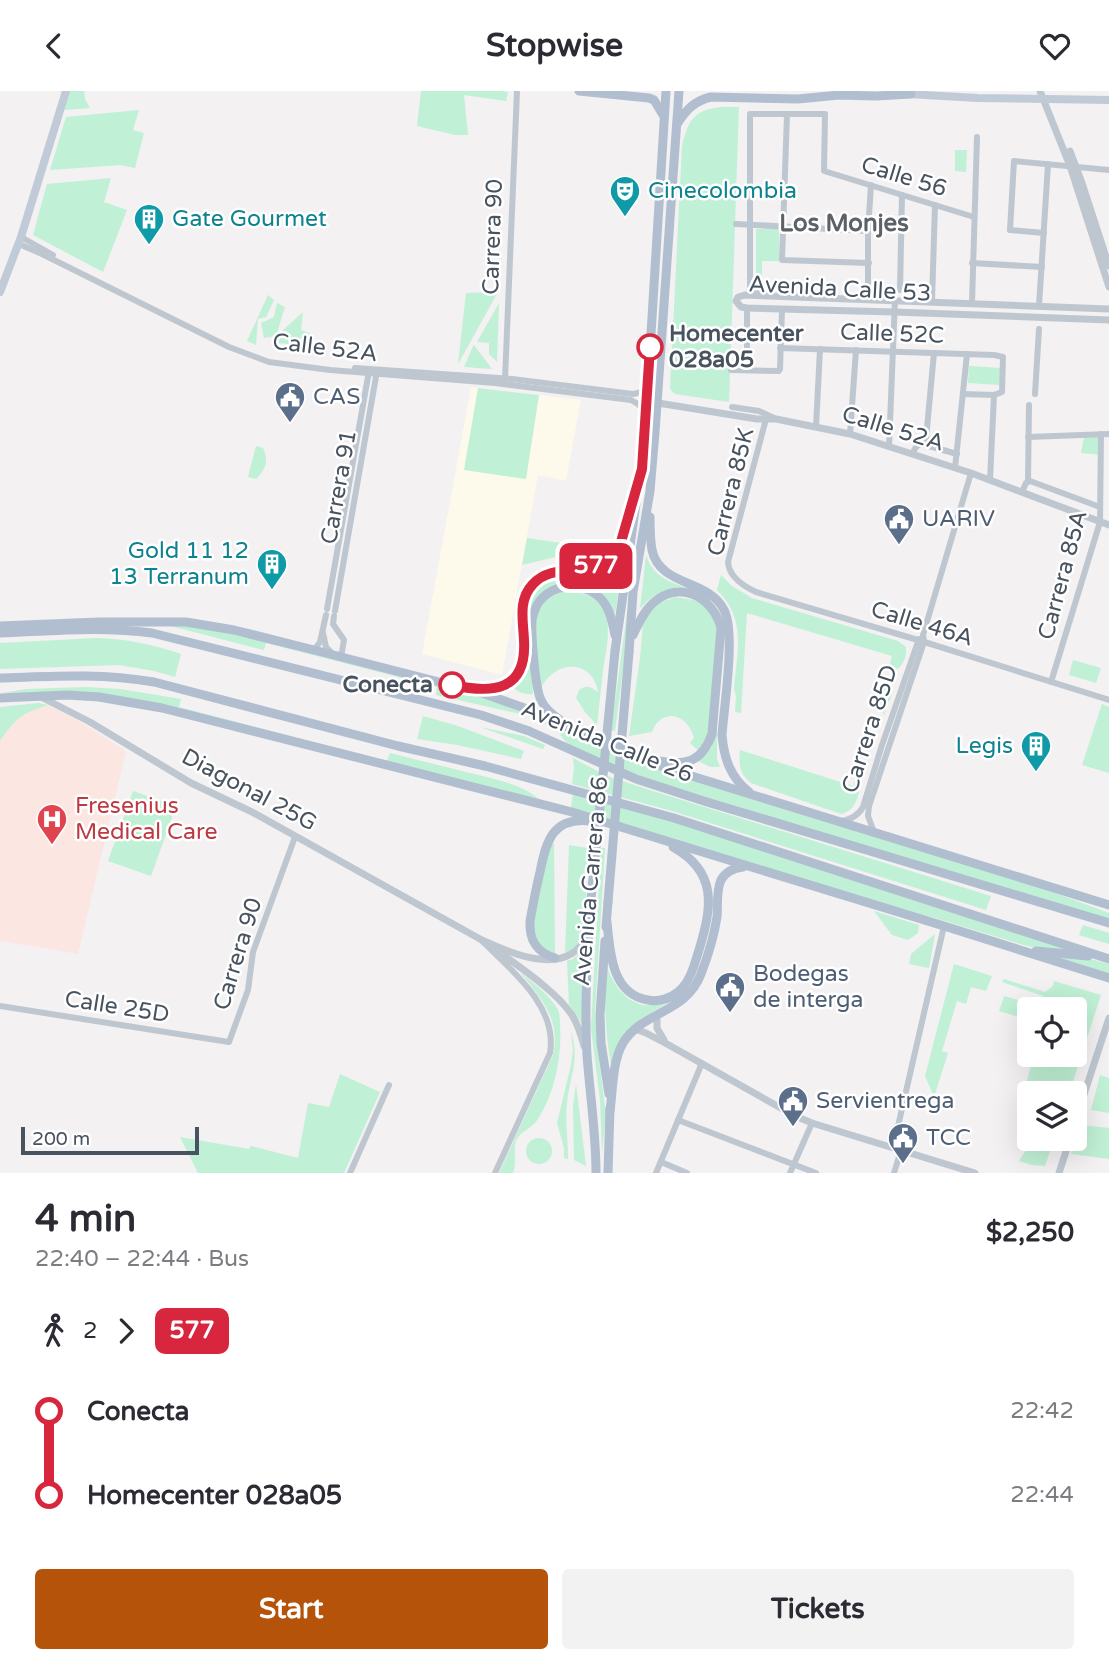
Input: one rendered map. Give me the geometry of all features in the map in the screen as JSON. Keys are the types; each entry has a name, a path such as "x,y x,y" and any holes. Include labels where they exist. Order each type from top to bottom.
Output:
{"main road":[{"path":"0,292 20,241 66,91"},
{"path":"579,91 649,98 654,100 663,116"},
{"name":"Avenida Carrera 86","path":"596,1173 586,1008 591,899 616,647 642,469 666,91"},
{"name":"Avenida Carrera 86","path":"608,1173 609,1089 601,1043 600,1015 633,593 650,491 658,403 679,91"},
{"path":"876,91 978,98 1044,95 1109,100"},
{"path":"676,126 692,105 711,97 799,99 839,95 911,94"},
{"path":"462,687 499,688 516,677 523,660 522,604 526,593 536,580 542,577 596,566 614,554 621,542 642,469"},
{"path":"650,491 650,532 655,559 665,572 674,578 716,598 726,614 730,636 723,747 733,776 756,797"},
{"path":"588,737 551,713 541,700 535,674 532,622 538,603 547,594 566,586 582,587 593,592 605,604 611,617 616,647"},
{"path":"630,639 647,609 670,593 696,595 704,600 716,614 721,628 712,734 706,748 693,760 685,763 636,757"},
{"name":"Avenida Calle 26","path":"0,626 186,622 234,630 462,687 533,711 588,737 669,769 1109,905"},
{"name":"Avenida Calle 26","path":"0,633 125,629 152,633 481,715 521,728 660,787 1109,923"},
{"name":"Avenida Calle 26","path":"0,678 103,675 154,682 485,766 662,815 1109,959"},
{"path":"0,698 37,695 99,697 162,708 542,803 1109,978"},
{"path":"555,958 535,947 529,929 545,848 554,832 565,824 581,820 607,823"},
{"path":"607,922 611,962 626,988 640,998 651,1001 672,997 686,984 691,976 709,913 709,896 703,875 695,864 681,852 656,838"},
{"path":"610,1111 618,1056 624,1043 635,1029 679,1003 694,988 715,927 720,883 726,873 749,866"},
{"path":"1000,943 1030,950 1109,959"}],"street":[{"name":"Carrera 90","path":"505,381 517,91"},
{"path":"1044,95 1109,266"},
{"path":"757,295 757,286 750,286 750,114 787,114 782,260 869,263"},
{"name":"Calle 56","path":"787,114 825,114 824,171 974,217"},
{"path":"972,303 977,137"},
{"path":"1044,233 1010,230 1014,161 1109,170"},
{"path":"1040,306 1048,164"},
{"path":"1073,167 1109,286"},
{"path":"868,299 871,185"},
{"path":"900,290 902,195"},
{"path":"932,301 935,205"},
{"path":"736,224 868,231"},
{"name":"Calle 52A","path":"20,241 229,347 268,362 633,394 647,391"},
{"path":"972,264 1042,267"},
{"name":"Avenida Calle 53","path":"1109,309 757,295 741,295 736,301 741,307 747,308 1109,320"},
{"path":"889,447 895,300"},
{"path":"747,308 747,370"},
{"path":"732,370 779,371 782,309"},
{"path":"1035,394 1039,328"},
{"name":"Calle 52C","path":"780,348 1003,357 1003,391 993,395"},
{"path":"816,426 820,349"},
{"path":"850,434 856,350"},
{"path":"912,454 926,439 934,353"},
{"path":"955,468 967,354"},
{"name":"Carrera 91","path":"338,656 344,640 333,624 373,371"},
{"name":"Carrera 91","path":"314,650 323,632 373,371"},
{"name":"Calle 52A","path":"505,381 631,400 646,413"},
{"path":"963,394 993,395 990,480"},
{"name":"Calle 52A","path":"658,403 757,419 776,419 850,434 971,473 1109,525"},
{"path":"1022,492 1028,481 1029,405"},
{"path":"732,407 759,411 776,419"},
{"name":"Carrera 85K","path":"731,572 728,562 766,419"},
{"path":"1028,437 1105,434"},
{"name":"Carrera 85A","path":"1051,682 1100,521 1105,434"},
{"path":"922,444 957,454"},
{"name":"Carrera 85D","path":"875,832 868,817 870,806 971,473"},
{"path":"1028,481 1100,507"},
{"name":"Calle 46A","path":"731,572 742,584 756,592 921,639 1109,700"},
{"path":"326,615 333,624"},
{"path":"323,632 326,647 338,656"},
{"name":"Carrera 85D","path":"838,821 852,818 863,807 921,639"},
{"name":"Diagonal 25G","path":"37,695 90,722 191,783 252,812 480,939 528,958 555,958"},
{"name":"Carrera 90","path":"229,1042 248,990 253,952 295,837"},
{"path":"894,1173 944,926"},
{"path":"555,958 572,954 589,931"},
{"path":"480,939 533,996 549,1023 552,1035 550,1053 495,1173"},
{"name":"Diagonal 25G","path":"480,939 540,984 566,1008 577,1025 587,1056"},
{"name":"Calle 25D","path":"0,1006 229,1042"},
{"path":"657,1016 657,1028 667,1044"},
{"path":"1087,1085 1109,1018"},
{"path":"635,1029 702,1063 795,1116 975,1173"},
{"path":"656,1173 702,1063"},
{"path":"350,1173 389,1085"},
{"path":"678,1120 816,1173"},
{"path":"790,1173 812,1123"},
{"path":"1059,1173 1066,1151"},
{"path":"661,1162 687,1173"}],"shaded area":[{"path":"471,387 581,400 566,481 538,475 502,675 422,654"},
{"name":"Fresenius Medical Care","path":"48,705 126,751 78,954 0,941 0,741 15,720"}],"green space":[{"path":"70,91 84,91 90,108 64,110"},
{"path":"421,91 508,92 506,101 464,95 468,135 455,135 417,126"},
{"path":"721,107 739,107 729,402 675,394 670,389 682,146 690,123 698,114"},
{"path":"139,110 133,130 144,133 135,168 120,165 50,170 66,117"},
{"path":"955,150 967,150 966,172 955,171"},
{"path":"111,178 104,202 127,210 103,272 33,235 47,184"},
{"path":"756,229 779,229 779,261 762,261 762,280 756,280"},
{"path":"498,292 458,364 466,293"},
{"path":"268,295 274,300 266,317 258,319 256,345 247,341"},
{"path":"277,303 285,307 276,336 264,338 261,323 274,317"},
{"path":"499,303 497,362 489,354 489,343 477,342"},
{"path":"303,312 301,330 311,334 308,346 278,343 282,331"},
{"path":"474,345 492,369 464,367"},
{"path":"969,366 1001,368 1000,385 968,383"},
{"path":"478,388 539,395 526,479 464,470"},
{"path":"1103,436 1103,455 1081,453 1084,437"},
{"path":"256,446 263,448 266,461 256,479 248,477"},
{"path":"527,538 575,545 573,553 522,565"},
{"path":"626,544 615,614 605,597 557,586 529,615 527,625 527,606 532,594 541,586 606,570 615,562"},
{"path":"646,555 657,573 687,588 661,593 640,609"},
{"path":"721,575 732,586 752,598 898,641 906,647 904,660 900,667 888,671 892,656 747,613 741,713 735,712 738,636 733,613 717,590"},
{"path":"569,591 585,594 596,601 607,620 607,644 597,725 576,698 579,690 584,687 598,692 589,673 573,667 564,668 547,678 539,689 536,620 543,604 549,598"},
{"path":"675,597 694,600 706,606 717,622 711,731 700,752 690,743 694,738 686,723 674,716 662,719 652,732 629,736 643,624 657,604"},
{"path":"628,606 624,663 615,731 611,730"},
{"path":"155,622 224,630 482,696 528,712 590,743 653,766 1050,891 1109,913 1109,920 808,830 625,771 569,746 550,726 525,715 436,695 437,687 266,643 264,650"},
{"path":"95,638 139,643 181,654 175,677 119,665 0,669 0,643"},
{"path":"529,646 533,694 522,693 512,687 525,668"},
{"path":"1073,660 1101,668 1096,683 1069,675"},
{"path":"883,688 893,691 884,715 879,704"},
{"path":"25,689 120,689 181,699 179,707 387,761 390,753 495,779 523,789 539,799 83,693 3,693"},
{"path":"39,703 48,705 20,718 0,741 0,707"},
{"path":"1102,704 1109,707 1109,773 1082,765"},
{"path":"423,716 524,751 521,759 417,739"},
{"path":"480,727 524,736 545,745 543,749"},
{"path":"717,730 717,759 720,767 710,767 698,761 711,748"},
{"path":"740,750 853,786 856,777 861,782 856,802 841,814 751,783 741,768"},
{"path":"573,758 607,776 991,896 986,910 672,811 572,784"},
{"path":"133,791 176,806 151,876 108,861"},
{"path":"573,793 627,807 1077,951 1027,946 571,808"},
{"path":"554,843 555,954 541,949 532,931 549,845"},
{"path":"569,845 587,848 587,883 582,936 576,946 565,953"},
{"path":"601,848 605,848 595,1012 606,1115 602,1153 600,1100 591,1028"},
{"path":"874,911 919,925 918,933 908,940 892,935"},
{"path":"1083,925 1109,933 1109,944 1079,935"},
{"path":"935,934 929,968 909,964 911,954"},
{"path":"581,951 582,1024 569,1004 567,961"},
{"path":"1051,956 1084,957 1109,964 1109,975"},
{"path":"954,964 992,976 986,991 971,987 966,1004 957,1001 942,1051 948,1053 934,1097 925,1076"},
{"path":"606,965 624,995 636,1003 666,1004 631,1028 619,1043 611,1065 607,1040"},
{"path":"520,972 546,994 558,1010 560,1049 553,1086 544,1108 536,1122 516,1141 513,1173 499,1173 553,1055 555,1042 552,1020 547,1010"},
{"path":"1004,979 1045,992 1053,986 1054,981 1101,995 1087,1038 1087,997 1043,997 1002,982"},
{"path":"1004,996 1017,1000 1017,1016 999,1011"},
{"path":"571,1031 575,1051 566,1110 568,1159 564,1158 557,1123 571,1065"},
{"path":"1031,1067 1078,1067 1073,1081 1027,1081"},
{"path":"340,1074 380,1092 344,1173 198,1173 180,1137 249,1149 251,1146 298,1158 308,1103 329,1107"},
{"path":"1100,1075 1109,1078 1109,1113 1091,1110"},
{"path":"576,1084 586,1166 574,1160 573,1106"},
{"path":"1087,1126 1109,1128 1109,1159 1071,1154 1072,1151 1087,1151"},
{"path":"539,1138 549,1141 552,1151 549,1161 539,1164 529,1161 526,1151 529,1141"},
{"path":"1025,1151 1050,1151 1045,1166 1019,1161"}],"bus line":[{"name":"577","path":"452,685 488,689 504,687 512,681 523,660 522,604 536,580 548,575 596,566 607,561 617,551 642,469 650,347"}],"place":[{"name":"Cinecolombia","path":"625,218"},
{"name":"Gate Gourmet","path":"149,246"},
{"name":"Homecenter 028a05","path":"650,347"},
{"name":"CAS","path":"290,424"},
{"name":"UARIV","path":"899,546"},
{"name":"Gold 11 12 13 Terranum","path":"272,591"},
{"name":"Conecta","path":"452,685"},
{"name":"Legis","path":"1036,773"},
{"name":"Fresenius Medical Care","path":"52,846"},
{"name":"Bodegas de interga","path":"730,1014"},
{"name":"Servientrega","path":"793,1128"},
{"name":"TCC","path":"903,1165"}],"district":[{"name":"Los Monjes","path":"844,223"}]}
